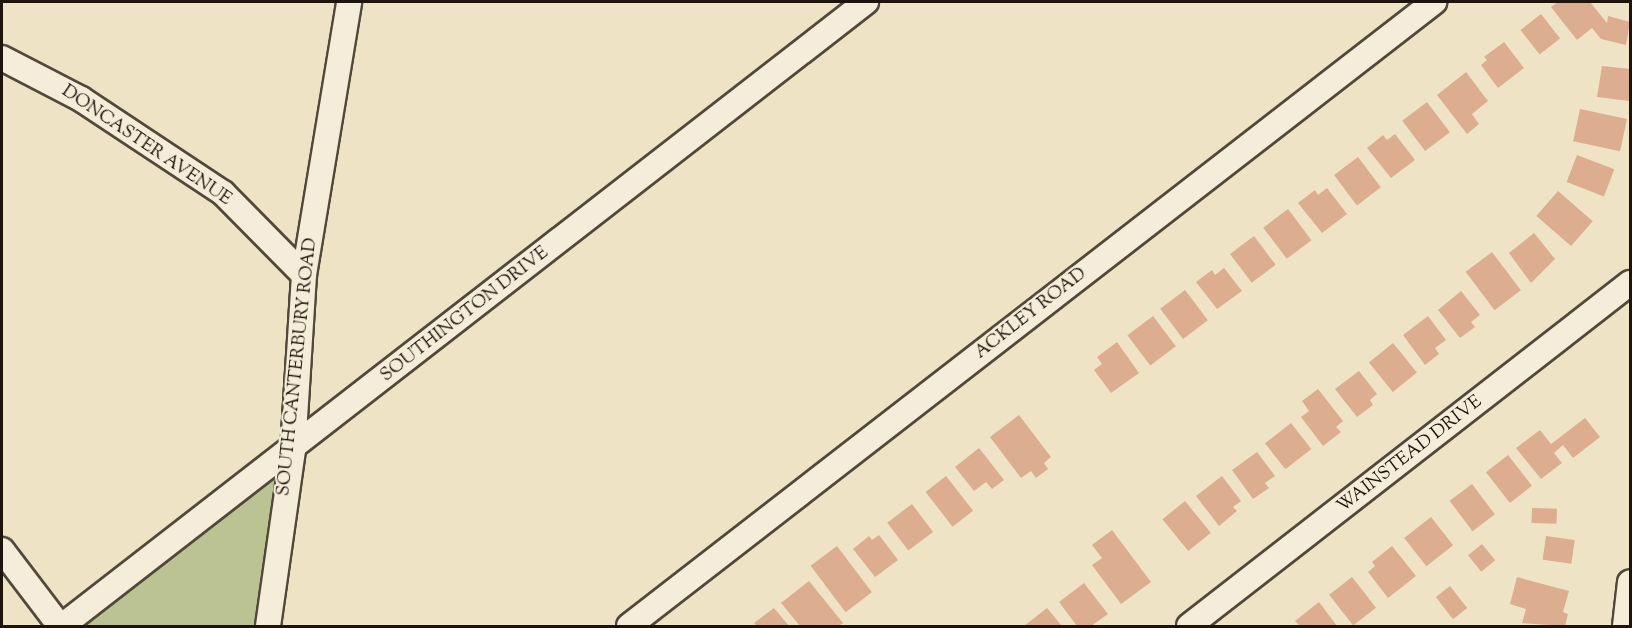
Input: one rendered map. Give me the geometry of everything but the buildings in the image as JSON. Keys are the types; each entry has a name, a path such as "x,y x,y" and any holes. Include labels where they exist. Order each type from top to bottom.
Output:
{"street":[{"name":"SOUTH CANTERBURY ROAD","path":"268,627 293,450 304,275 349,2"},
{"name":"SOUTHINGTON DRIVE","path":"61,627 293,450 866,2"},
{"name":"ACKLEY ROAD","path":"629,627 1434,2"},
{"name":"DONCASTER AVENUE","path":"2,58 81,99 223,193 304,275"},
{"name":"WAINSTEAD DRIVE","path":"1189,627 1630,283"},
{"path":"2,550 61,627"},
{"path":"1625,627 1630,582"}],"green space":[{"path":"293,450 268,626 62,626"}]}
